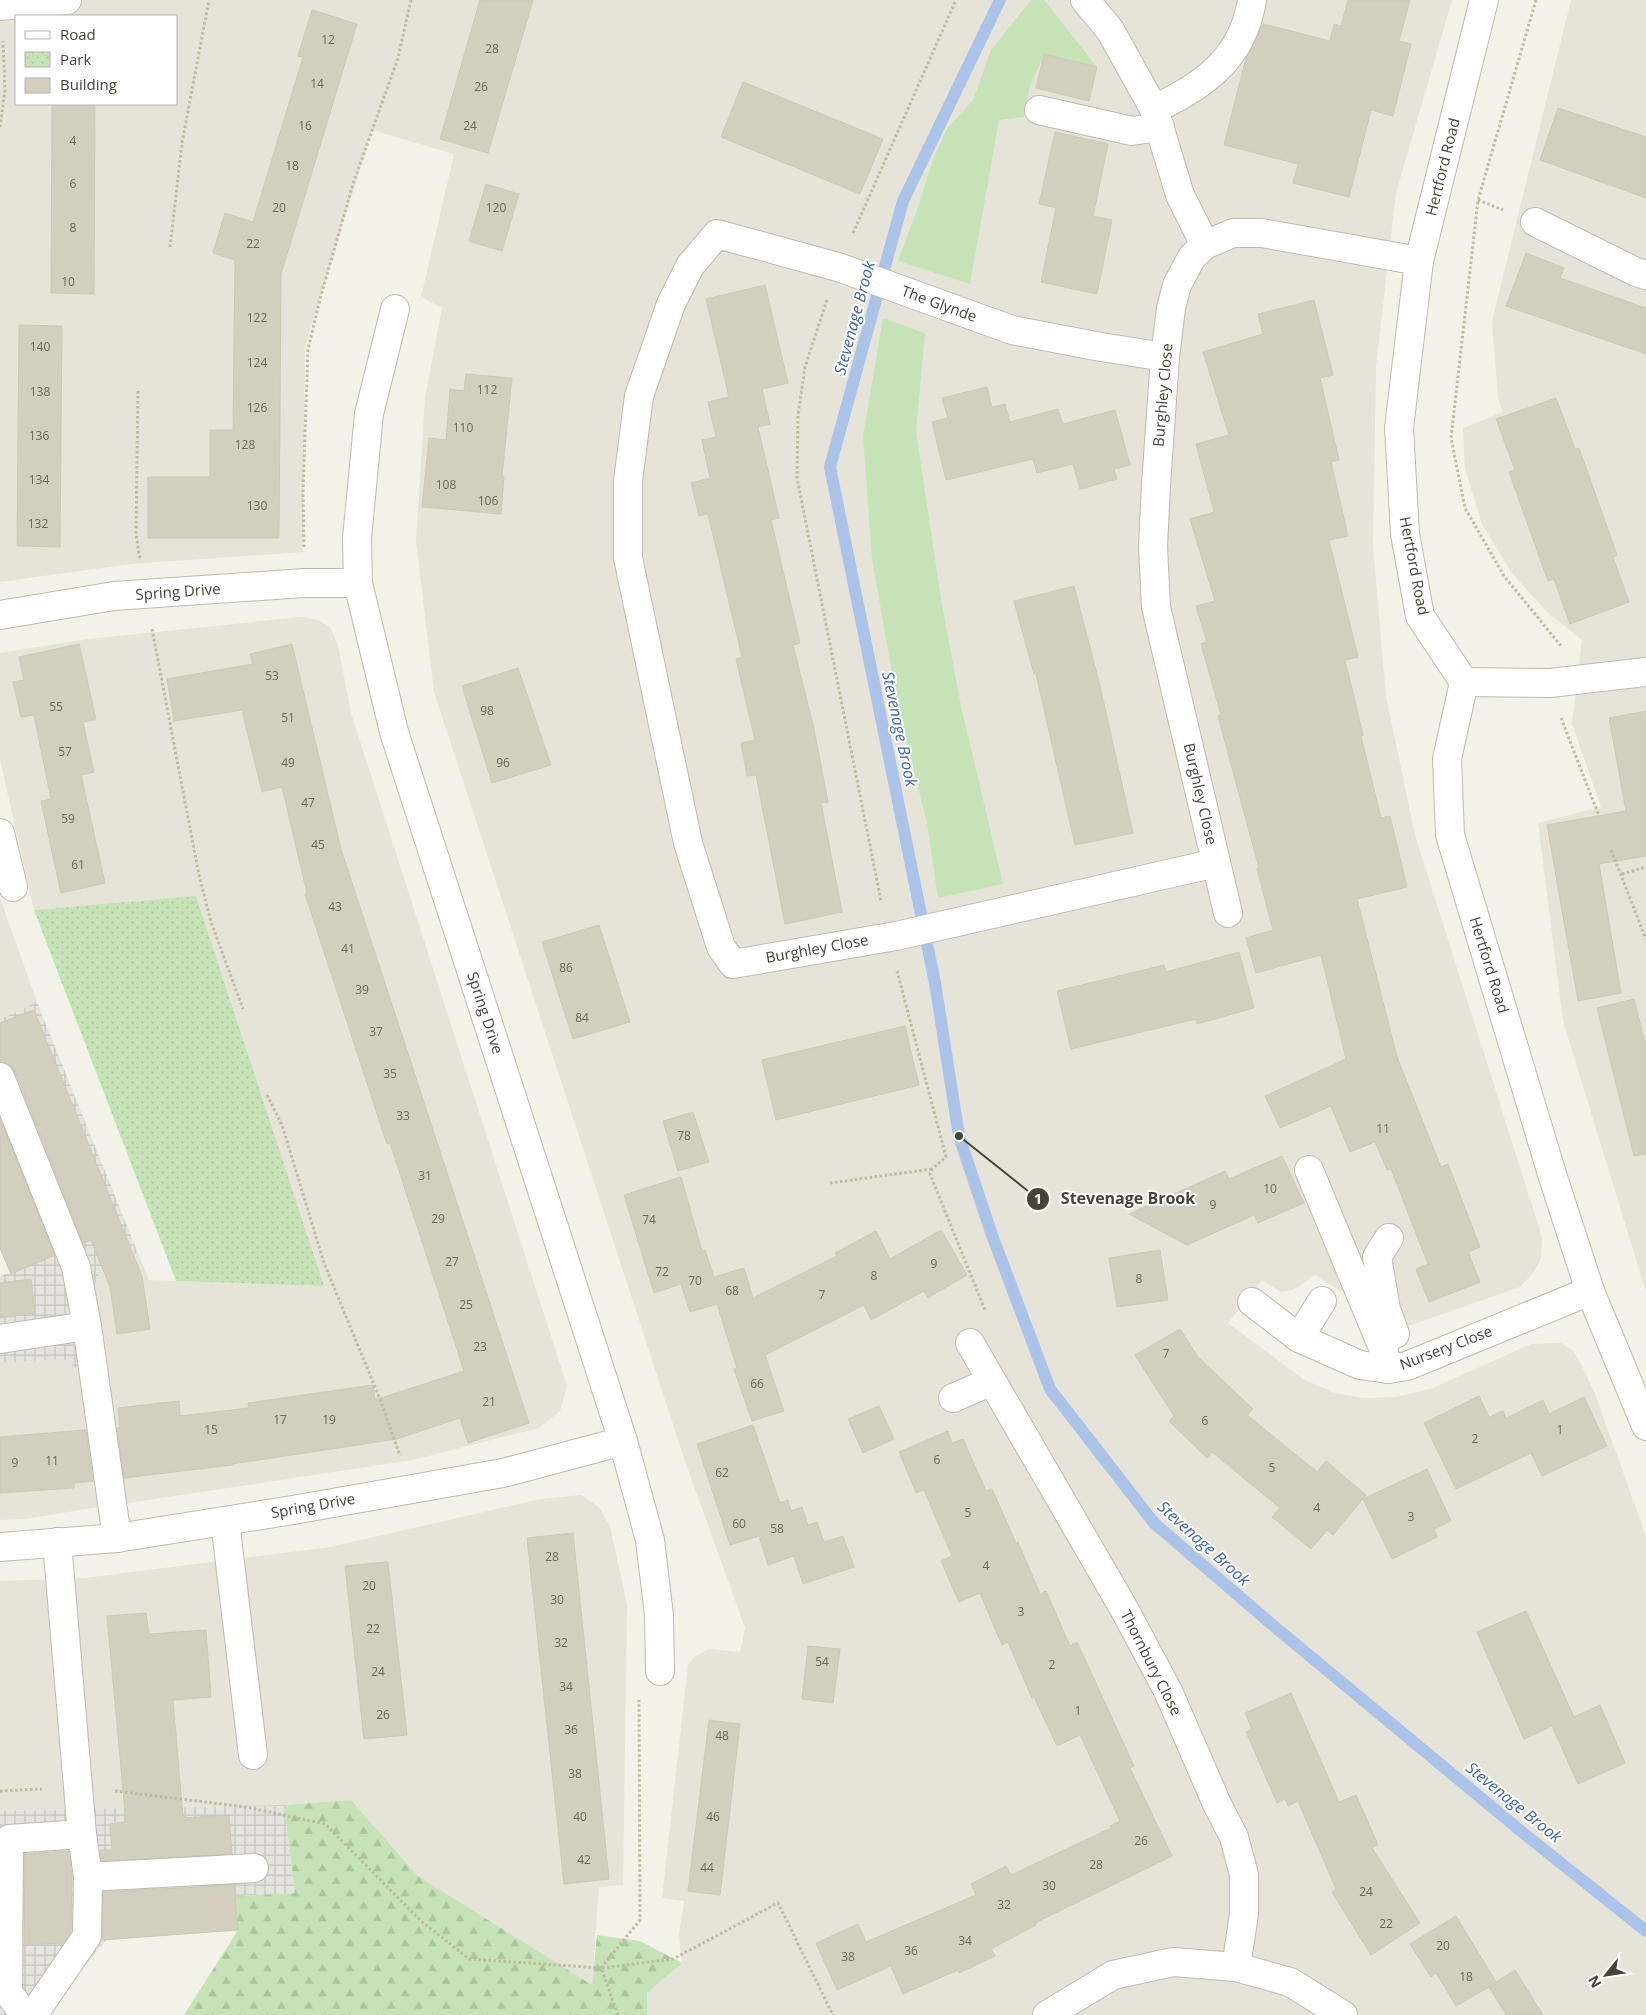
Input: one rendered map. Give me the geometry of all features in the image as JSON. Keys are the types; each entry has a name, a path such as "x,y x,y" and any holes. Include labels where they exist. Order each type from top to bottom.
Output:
{"street":[{"path":"1,6 67,0"},
{"path":"1084,0 1110,30 1157,118 1180,194 1205,245"},
{"path":"1039,110 1132,131 1157,118 1218,69 1229,57 1243,34 1252,0"},
{"name":"Hertford Road","path":"1484,0 1420,261 1399,428 1405,534 1420,616 1464,682 1447,759 1450,836 1552,1174 1590,1291 1646,1426"},
{"path":"1535,222 1641,273"},
{"name":"Burghley Close","path":"733,964 892,936 1216,863 1156,607 1153,546 1165,356 1176,285 1192,257 1205,245 1233,233 1262,233 1420,261"},
{"name":"The Glynde","path":"733,964 721,947 688,843 628,558 628,481 639,396 671,304 690,266 717,234 841,268 1012,330 1101,347 1165,356"},
{"name":"Spring Drive","path":"394,309 369,414 357,538 358,583 394,732 623,1440 650,1540 659,1615 660,1671"},
{"name":"Spring Drive","path":"0,616 114,596 304,583 358,583"},
{"path":"1464,682 1550,683 1646,672"},
{"path":"0,833 14,888"},
{"path":"1216,863 1228,913"},
{"path":"0,1077 76,1267 87,1326 117,1538"},
{"path":"1309,1170 1383,1348 1397,1368"},
{"path":"1388,1238 1377,1257 1397,1368"},
{"name":"Nursery Close","path":"1252,1302 1299,1338 1360,1365 1397,1368 1590,1291"},
{"path":"1299,1338 1322,1301"},
{"path":"0,1339 87,1326"},
{"name":"Thornbury Close","path":"970,1343 1123,1607 1168,1691 1217,1804 1234,1837 1244,1875 1244,1914 1236,1967"},
{"path":"953,1398 992,1381"},
{"name":"Spring Drive","path":"0,1547 117,1538 225,1521 503,1473 623,1440"},
{"path":"225,1521 253,1755"},
{"path":"33,2015 87,1936 88,1877 82,1834 57,1542"},
{"path":"25,2015 8,1992 9,1839 82,1834"},
{"path":"88,1877 254,1868"},
{"path":"1047,2015 1113,1975 1173,1962 1236,1967 1290,1982 1343,2015"}],"path":[{"path":"170,247 182,143 209,0"},
{"path":"304,583 303,492 308,348 352,184 398,58 411,0"},
{"path":"956,0 841,268 805,367 798,416 797,478 892,936 946,1157 932,1169 930,1174 990,1320 970,1343"},
{"path":"1536,0 1478,200 1451,438 1465,508 1504,576 1589,679"},
{"path":"0,127 5,91 1,6"},
{"path":"138,391 136,535 145,595 199,875 211,922 243,1009"},
{"path":"1550,683 1560,715 1599,816"},
{"path":"1611,850 1646,939"},
{"path":"1622,874 1646,868"},
{"path":"267,1095 282,1125 324,1263 382,1404 411,1489"},
{"path":"830,1183 932,1169"},
{"path":"601,1968 640,1920 640,1688 660,1671"},
{"path":"0,1791 78,1786 246,1807 325,1824 420,1920 469,1959 601,1968 673,1959 778,1903 833,2015"},
{"path":"601,1968 618,2015"}],"shaded area":[{"path":"0,0 1452,0 1396,193 1376,366 1373,546 1386,696 1415,835 1542,1237 1541,1258 1533,1273 1520,1287 1388,1333 1351,1297 1314,1275 1300,1286 1281,1292 1262,1280 1228,1323 1303,1379 1334,1393 1364,1398 1396,1397 1433,1388 1531,1344 1561,1343 1573,1351 1580,1362 1595,1394 1646,1536 1646,2015 647,2015 647,1993 682,1963 679,1934 684,1901 662,1898 688,1665 694,1657 709,1649 740,1652 745,1628 685,1461 434,692 416,541 425,398 442,308 421,297 454,154 372,130 305,346 303,552 131,564 0,582"},
{"path":"1571,0 1646,0 1646,1292 1563,1021 1538,823 1601,807 1572,724 1582,640 1547,612 1511,572 1482,524 1465,469 1463,428 1503,412 1498,399 1492,321"},
{"path":"301,617 318,620 330,627 338,645 351,713 567,1386 560,1411 539,1428 413,1460 122,1504 93,1291 101,1267 138,1253 149,1280 324,1286 196,897 34,910 0,760 0,653 88,639"},
{"path":"0,898 37,1002 0,1019"},
{"path":"37,1002 138,1253 101,1267 93,1291 84,1375 64,1359 0,1363 0,1276 10,1273 0,1248 0,1019"},
{"path":"64,1359 84,1375 105,1506 25,1519 0,1520 0,1363"},
{"path":"581,1495 599,1507 610,1526 627,1605 623,1885 599,1887 592,1986 418,1876 351,1800 284,1805 0,1811 0,1581 85,1578 330,1547 541,1499"},
{"path":"284,1805 295,1893 236,1896 238,1930 107,1939 44,2015 0,2015 0,1811"}],"green space":[{"path":"1031,0 1044,0 1097,67 1044,54 1029,89 1024,117 999,120 970,284 898,261 933,160 946,130 973,100 991,50"},
{"path":"883,318 925,333 916,431 941,599 961,706 1003,884 938,898 927,823 897,702 872,558 863,436"},
{"path":"196,896 324,1286 176,1281 34,910"},
{"path":"351,1800 418,1876 592,1985 597,1935 640,1941 682,1963 647,1993 647,2015 184,2015 238,1930 235,1896 295,1893 284,1805"}],"building":[{"path":"480,0 533,0 488,153 440,139"},
{"path":"1348,0 1410,0 1399,41 1411,44 1393,116 1371,110 1349,197 1293,183 1298,164 1224,145 1246,58 1263,24 1330,41 1334,24 1341,26"},
{"path":"312,10 357,24 281,274 279,538 148,538 148,477 210,477 210,430 233,430 235,260 213,253 225,213 253,222 303,57 298,56"},
{"path":"1044,54 1097,67 1089,101 1036,88"},
{"path":"743,82 883,139 860,194 721,137"},
{"path":"52,105 95,105 94,294 51,293"},
{"path":"1558,108 1646,137 1646,198 1540,160"},
{"path":"1055,132 1108,144 1093,216 1112,220 1097,294 1041,282 1056,208 1039,204"},
{"path":"486,184 519,194 502,251 469,241"},
{"path":"1526,253 1564,268 1560,278 1646,308 1646,354 1506,306"},
{"path":"765,285 788,383 762,389 770,424 758,427 779,518 771,520 800,643 793,645 814,729 828,802 821,803 842,912 785,924 756,775 747,776 741,743 755,740 736,659 742,657 708,514 699,516 691,483 710,478 702,440 716,437 708,402 729,397 706,299"},
{"path":"1314,300 1333,375 1320,378 1339,460 1331,462 1348,536 1329,540 1358,657 1345,660 1381,818 1390,816 1407,887 1357,899 1397,1057 1441,1167 1448,1164 1480,1247 1468,1252 1480,1282 1429,1302 1416,1269 1428,1264 1391,1169 1387,1170 1375,1142 1350,1152 1331,1106 1280,1128 1265,1096 1346,1059 1321,955 1256,973 1246,938 1273,930 1257,869 1259,868 1218,716 1221,715 1201,644 1207,642 1196,606 1215,601 1190,519 1214,512 1196,444 1229,435 1203,352 1263,334 1258,314"},
{"path":"19,325 62,326 60,547 17,546"},
{"path":"466,374 512,378 502,476 504,476 501,514 422,507 429,438 446,440 450,389 464,391"},
{"path":"987,387 992,407 1005,404 1010,422 1058,409 1063,424 1115,410 1130,465 1114,469 1117,479 1080,489 1073,464 1037,473 1033,459 946,480 932,422 948,418 942,398"},
{"path":"1556,398 1575,449 1579,448 1617,555 1613,557 1629,602 1570,624 1554,579 1548,581 1509,472 1515,470 1496,419"},
{"path":"1074,586 1100,686 1133,833 1075,845 1036,674 1034,674 1014,601"},
{"path":"79,644 96,719 83,722 94,772 81,775 105,883 61,893 41,801 51,799 34,715 21,717 13,682 24,680 19,657"},
{"path":"292,644 341,849 529,1423 468,1443 460,1418 397,1439 232,1465 124,1478 117,1428 120,1428 118,1408 179,1401 180,1416 249,1408 248,1403 373,1385 375,1400 464,1371 390,1143 387,1144 305,894 307,893 282,787 262,792 242,710 174,721 167,679 253,664 250,654"},
{"path":"518,668 551,765 492,783 462,686"},
{"path":"1646,711 1646,856 1599,864 1621,993 1578,1001 1547,825 1626,811 1609,718"},
{"path":"599,925 630,1022 573,1039 542,942"},
{"path":"1239,952 1254,1008 1197,1024 1196,1019 1071,1049 1057,991 1164,965 1166,972"},
{"path":"1634,999 1646,1046 1646,1154 1634,1156 1597,1008"},
{"path":"34,1010 142,1276 150,1329 117,1334 110,1287 91,1240 83,1243 15,1071 9,1064 0,1062 0,1023"},
{"path":"905,1026 919,1085 776,1120 762,1060"},
{"path":"693,1112 709,1162 678,1171 663,1121"},
{"path":"0,1119 55,1255 11,1274 0,1248"},
{"path":"1282,1156 1304,1203 1258,1223 1254,1215 1187,1245 1129,1214 1225,1171 1229,1179"},
{"path":"681,1177 702,1251 705,1250 714,1277 744,1268 753,1298 837,1256 835,1253 876,1231 890,1259 941,1230 967,1275 928,1298 924,1291 871,1320 864,1305 765,1355 784,1411 752,1421 734,1369 737,1368 717,1304 690,1312 681,1284 654,1293 624,1195"},
{"path":"1160,1250 1168,1300 1117,1307 1109,1258"},
{"path":"31,1279 35,1313 0,1318 0,1283"},
{"path":"1180,1329 1198,1357 1253,1409 1247,1415 1317,1472 1326,1461 1366,1495 1333,1535 1327,1530 1311,1549 1272,1517 1280,1508 1212,1452 1207,1458 1169,1421 1174,1416 1135,1355"},
{"path":"1479,1396 1489,1417 1503,1411 1506,1418 1543,1400 1549,1414 1584,1397 1607,1446 1542,1476 1531,1453 1456,1489 1424,1423"},
{"path":"879,1406 894,1439 863,1453 848,1419"},
{"path":"753,1425 780,1503 788,1500 791,1511 802,1507 808,1525 817,1522 824,1542 843,1536 854,1567 803,1584 794,1556 768,1565 759,1536 730,1545 697,1444"},
{"path":"86,1430 93,1481 74,1483 74,1488 0,1493 0,1437"},
{"path":"948,1431 952,1443 963,1439 986,1491 992,1489 1016,1543 1018,1542 1040,1594 1046,1591 1070,1646 1077,1642 1134,1766 1130,1768 1172,1856 1035,1923 1036,1925 991,1949 995,1956 959,1973 958,1970 903,1994 891,1966 837,1990 816,1943 858,1924 866,1942 976,1895 971,1884 1006,1866 1011,1875 1111,1828 1110,1826 1120,1821 1080,1735 1057,1746 1034,1697 1032,1698 1008,1642 1002,1645 980,1593 959,1602 941,1561 952,1556 924,1490 916,1493 899,1452"},
{"path":"1427,1469 1451,1521 1434,1529 1437,1537 1392,1559 1363,1499"},
{"path":"573,1533 609,1879 564,1884 527,1538"},
{"path":"388,1562 407,1735 364,1739 345,1566"},
{"path":"1526,1611 1574,1717 1600,1705 1625,1763 1578,1784 1552,1726 1524,1739 1477,1632"},
{"path":"146,1613 149,1634 206,1630 211,1697 173,1700 183,1818 229,1815 232,1854 101,1861 100,1850 112,1850 110,1824 126,1822 107,1616"},
{"path":"808,1646 840,1649 833,1703 802,1699"},
{"path":"1291,1693 1339,1802 1356,1795 1378,1845 1372,1848 1420,1923 1371,1955 1332,1892 1336,1889 1298,1801 1288,1806 1285,1799 1277,1803 1246,1732 1252,1729 1245,1713"},
{"path":"709,1720 740,1724 720,1895 688,1891"},
{"path":"69,1851 72,1878 71,1931 64,1943 24,1945 25,1854"},
{"path":"234,1885 238,1930 102,1940 103,1892"},
{"path":"1456,1916 1496,1982 1515,1970 1543,2015 1506,2015 1489,1987 1456,2006 1436,1973 1431,1977 1410,1944"}],"waterway":[{"name":"Stevenage Brook","path":"1000,0 903,201 830,467 935,983 959,1136 992,1235 1050,1389 1154,1523 1269,1622 1522,1832 1646,1931"}],"place":[{"name":"Stevenage Brook","path":"959,1136"}]}
